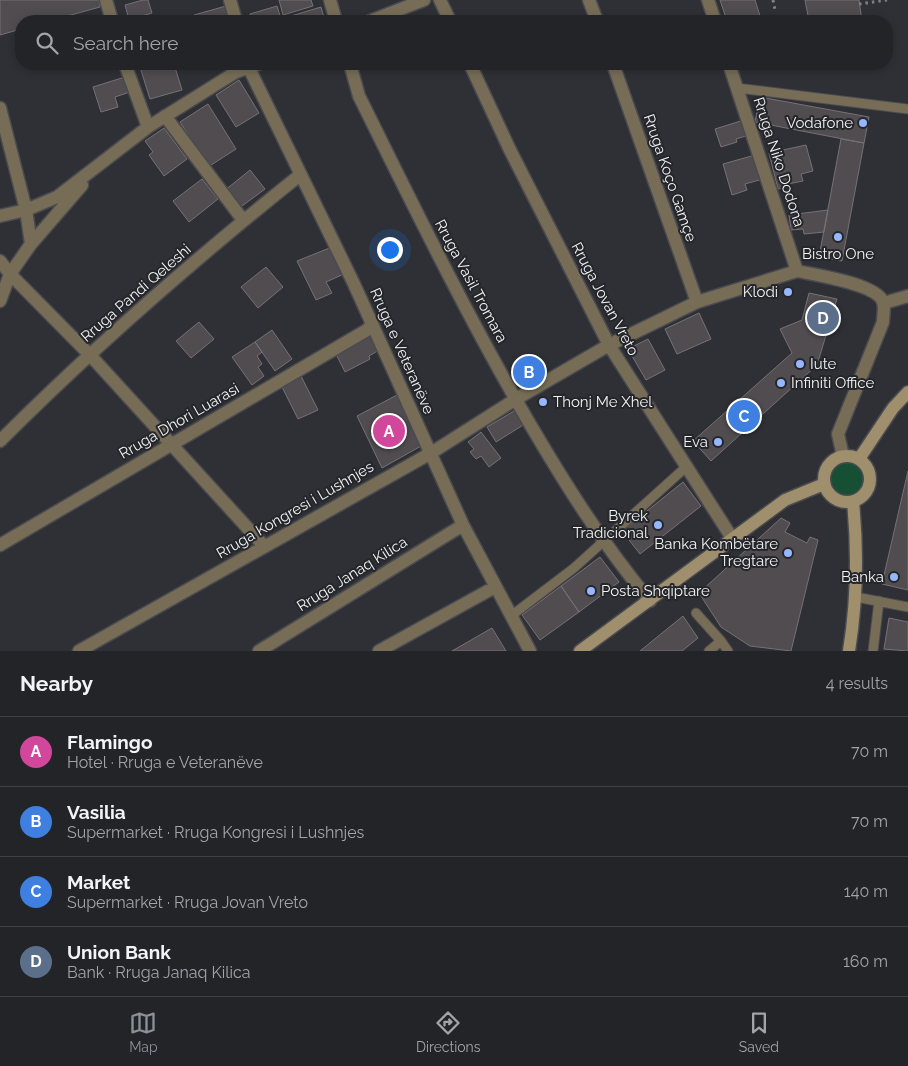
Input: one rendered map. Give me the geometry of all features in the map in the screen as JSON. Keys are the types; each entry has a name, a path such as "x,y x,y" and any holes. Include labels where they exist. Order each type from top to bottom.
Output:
{"main road":[{"path":"859,459 893,408 908,392"},
{"path":"843,456 859,459 865,464 871,478 866,493 853,502 838,501 832,497 824,484 826,469 836,458 843,456"},
{"path":"580,651 785,500 824,484"},
{"path":"849,651 856,597 856,532 853,502"}],"street":[{"path":"106,0 110,15"},
{"path":"230,0 234,15"},
{"path":"330,0 334,15"},
{"path":"385,15 424,0"},
{"path":"440,0 447,15"},
{"path":"589,0 595,15"},
{"path":"708,0 713,15"},
{"path":"128,70 148,127"},
{"path":"0,216 26,210 57,196 148,127 240,70"},
{"name":"Rruga e Veteranëve","path":"253,70 300,175 372,324 462,525 530,651"},
{"name":"Rruga Vasil Tromara","path":"352,70 360,96 456,291 516,399 577,504 650,601"},
{"name":"Rruga Jovan Vreto","path":"473,70 510,150 608,345 732,538"},
{"name":"Rruga Koço Gamçe","path":"615,70 697,302"},
{"name":"Rruga Niko Dodona","path":"731,70 797,271"},
{"path":"0,108 26,210 32,244"},
{"path":"165,116 243,220"},
{"path":"0,301 10,274 32,244 97,167"},
{"name":"Rruga Pandi Qeleshi","path":"0,441 90,355 243,220 300,175"},
{"path":"0,261 10,274 90,355 264,546"},
{"path":"797,271 860,286 878,294 884,303 883,322 838,434 843,456"},
{"name":"Rruga Kongresi i Lushnjes","path":"79,651 430,453 516,399 608,345 697,302 797,271"},
{"path":"884,303 908,296"},
{"name":"Rruga Dhori Luarasi","path":"0,545 367,330 372,324"},
{"name":"Rruga Janaq Kilica","path":"260,651 462,525"},
{"path":"379,651 495,587"}],"lane":[{"path":"737,88 908,109"},
{"path":"511,616 574,568 686,467"},
{"path":"856,597 908,607"},
{"path":"873,651 879,601"},
{"path":"696,613 728,651"},
{"path":"709,651 721,641"}],"path":[{"path":"773,0 775,10"},
{"path":"859,4 887,0"}],"green space":[{"path":"848,462 860,467 865,479 860,491 848,496 836,491 831,479 836,467"}],"building":[{"path":"0,0 99,0 100,7 71,15 15,15 15,31 0,35"},
{"path":"148,0 152,13 128,15 125,5"},
{"path":"279,0 311,0 313,6 283,15"},
{"path":"720,0 755,0 760,15 725,15"},
{"path":"805,0 859,0 861,15 808,15"},
{"path":"226,6 229,15 194,15"},
{"path":"277,6 280,15 250,15"},
{"path":"321,7 323,15 294,15"},
{"path":"141,70 176,70 182,90 150,99"},
{"path":"125,77 130,92 115,97 118,107 101,112 93,87"},
{"path":"239,80 259,113 236,127 216,95"},
{"path":"760,97 869,117 864,143 755,122"},
{"path":"208,104 236,149 208,167 180,122"},
{"path":"744,120 749,135 736,139 737,142 721,147 715,129"},
{"path":"164,128 187,159 164,176 149,155 153,152 145,141"},
{"path":"841,139 864,143 842,261 819,257"},
{"path":"806,145 813,171 801,174 803,181 788,184 788,187 778,189 769,153"},
{"path":"755,155 763,179 745,184 747,190 732,195 723,164"},
{"path":"250,170 265,189 238,209 224,191"},
{"path":"202,179 218,199 189,222 173,201"},
{"path":"828,210 824,232 804,234 803,229 791,230 789,215"},
{"path":"332,247 344,274 326,282 332,293 316,300 297,261"},
{"path":"266,267 283,287 258,308 241,287"},
{"path":"809,293 837,299 817,365 711,461 693,441 792,353 780,329 802,320"},
{"path":"699,313 711,339 677,354 665,329"},
{"path":"199,322 214,339 191,358 176,341"},
{"path":"272,330 292,359 275,371 255,342"},
{"path":"372,335 379,350 369,356 370,359 345,372 336,354"},
{"path":"648,339 665,370 646,380 628,349"},
{"path":"255,342 262,352 257,356 262,364 258,367 264,376 252,385 232,357"},
{"path":"301,376 318,410 298,419 282,387"},
{"path":"397,395 421,446 382,468 357,416"},
{"path":"519,408 528,422 496,442 487,427"},
{"path":"481,432 501,458 489,467 481,456 476,459 470,452 474,449 468,442"},
{"path":"908,471 908,590 882,584"},
{"path":"683,482 701,506 640,554 622,531"},
{"path":"781,518 790,523 785,532 807,543 810,537 818,540 791,651 750,646 721,627 699,593"},
{"path":"600,557 619,582 579,612 561,586"},
{"path":"561,586 579,612 540,640 522,615"},
{"path":"683,616 698,638 682,651 640,651"},
{"path":"889,618 908,622 908,651 884,649"},
{"path":"492,628 506,651 452,651"}],"place":[{"name":"Vodafone","path":"863,123"},
{"name":"Bistro One","path":"838,237"},
{"name":"Klodi","path":"788,292"},
{"name":"Union Bank","path":"823,318"},
{"name":"Iute","path":"800,364"},
{"name":"Vasilia","path":"529,372"},
{"name":"Infiniti Office","path":"781,383"},
{"name":"Thonj Me Xhel","path":"543,402"},
{"name":"Market","path":"744,416"},
{"name":"Flamingo","path":"389,431"},
{"name":"Eva","path":"718,442"},
{"name":"Byrek Tradicional","path":"658,525"},
{"name":"Banka Kombëtare Tregtare","path":"788,553"},
{"name":"Banka","path":"894,577"},
{"name":"Posta Shqiptare","path":"591,591"}]}
